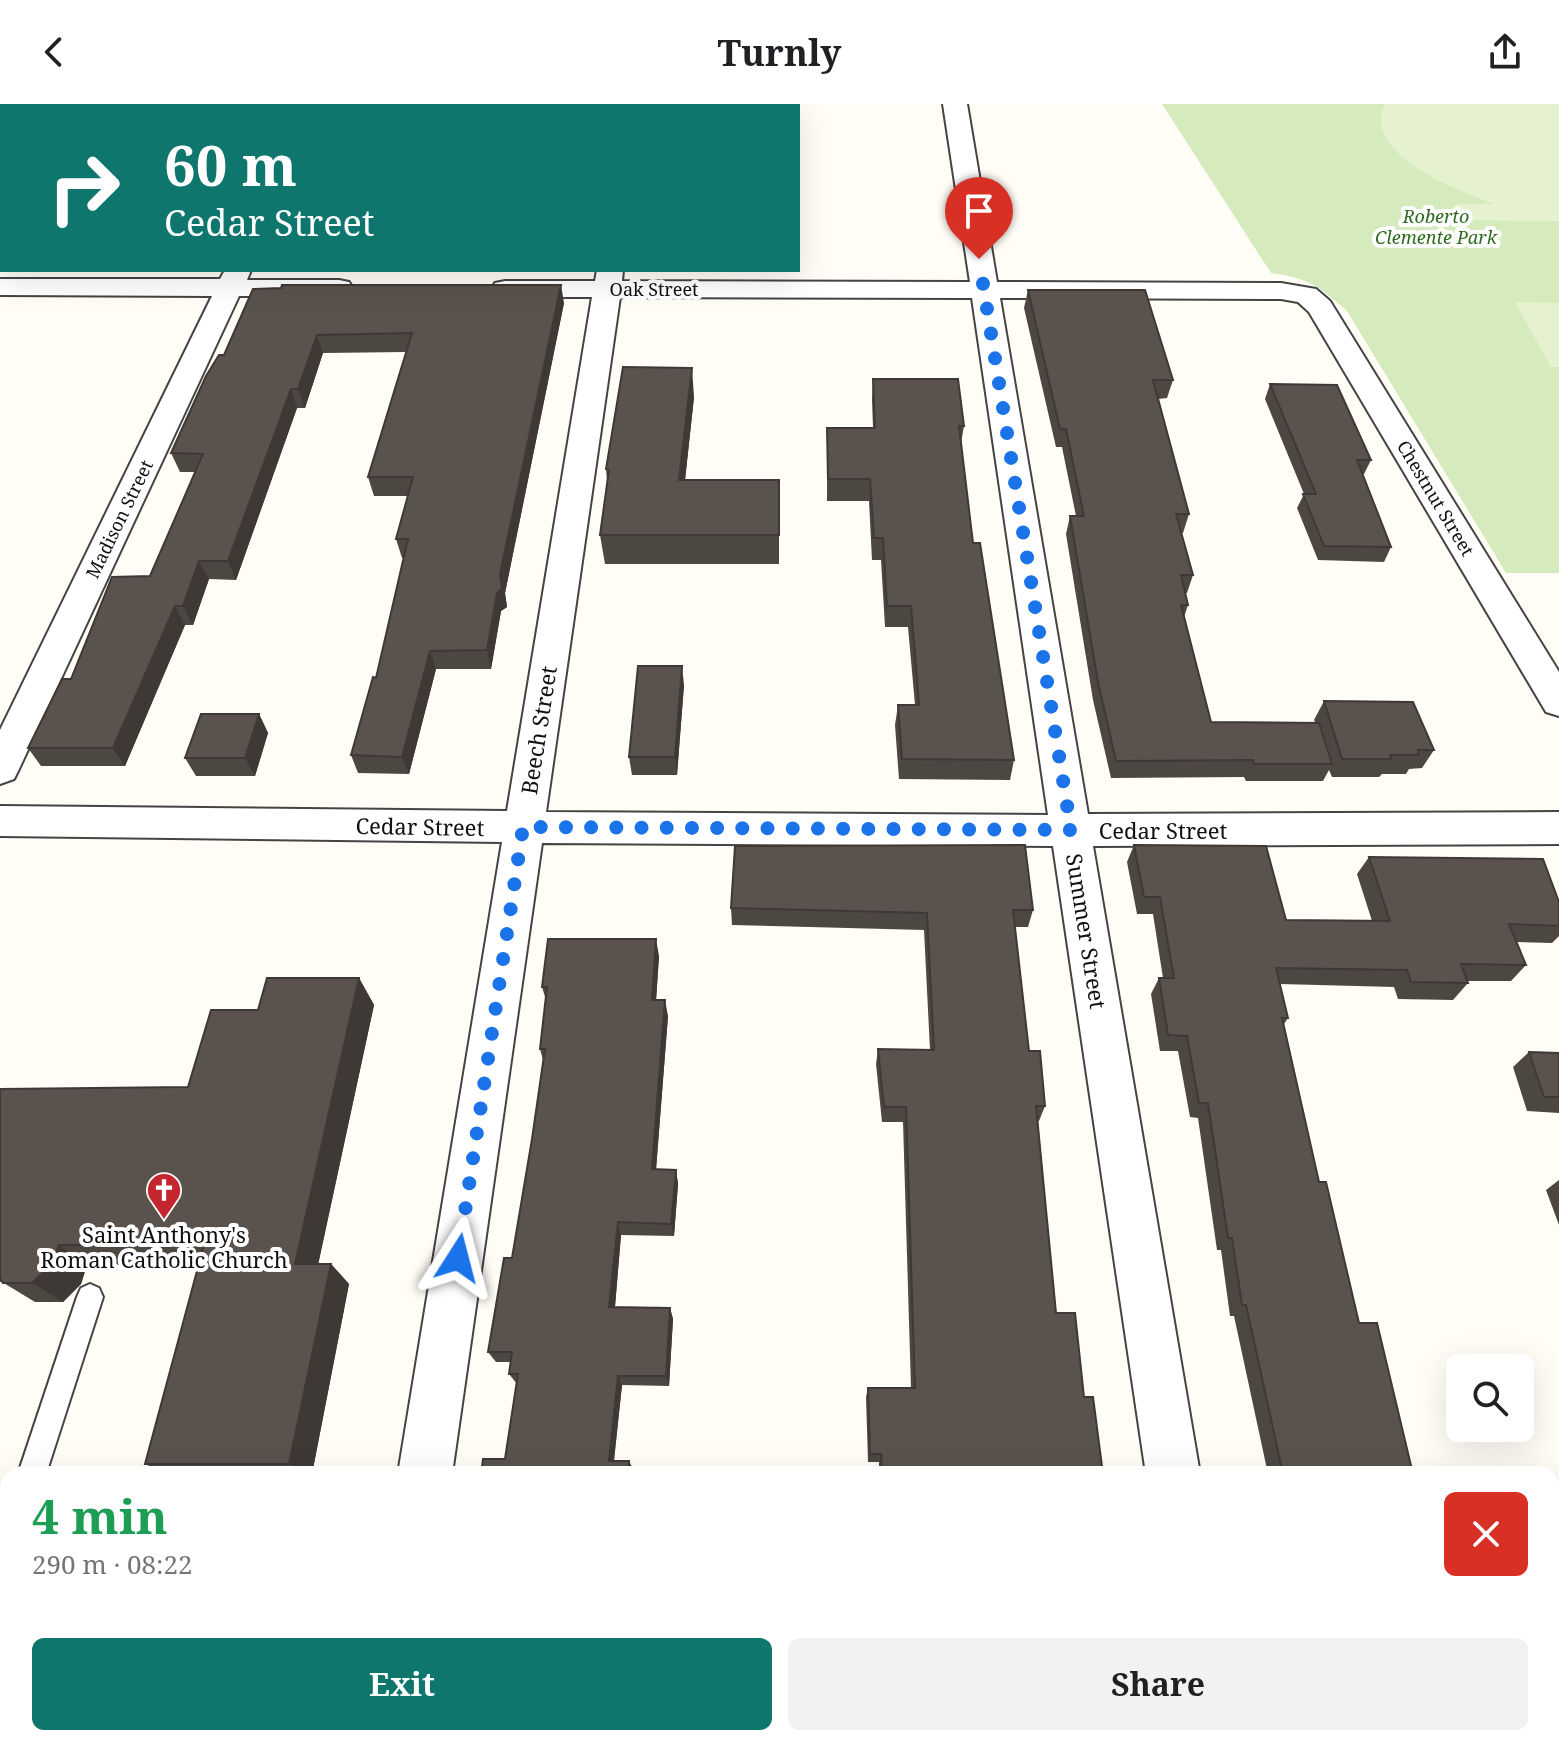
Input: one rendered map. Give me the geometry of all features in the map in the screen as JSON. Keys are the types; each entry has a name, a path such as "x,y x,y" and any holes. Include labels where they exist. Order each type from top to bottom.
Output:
{"street":[{"name":"Summer Street","path":"955,104 1172,1466"},
{"path":"0,287 234,279 371,289"},
{"name":"Madison Street","path":"0,769 234,279"},
{"name":"Oak Street","path":"481,289 608,280 983,290 1281,291 1307,296"},
{"name":"Beech Street","path":"426,1466 608,280"},
{"name":"Chestnut Street","path":"1307,296 1320,307 1559,703"},
{"name":"Cedar Street","path":"0,821 1071,830 1559,828"}],"lane":[{"path":"35,1466 90,1297"}],"green space":[{"name":"Roberto Clemente Park","path":"1162,104 1559,104 1559,573 1506,573 1347,311 1312,284 1271,273"},
{"path":"1385,104 1559,104 1559,221 1465,220 1455,204 1494,204 1439,180 1400,154 1387,139 1381,122"},
{"path":"1515,302 1559,303 1559,367 1551,367"}],"building":[{"path":"282,285 561,285 487,650 430,651 402,757 351,755 373,677 376,678 408,539 396,539 413,477 368,477 412,333 317,335 298,389 291,389 228,561 199,561 183,606 175,606 113,748 28,748 62,679 71,679 112,577 150,576 203,454 171,453 206,376 219,355 224,355 253,289 281,288"},
{"path":"1028,290 1145,290 1173,380 1153,380 1189,514 1176,514 1193,575 1181,575 1188,605 1181,605 1211,722 1319,723 1332,764 1254,764 1253,760 1116,761 1098,682 1070,516 1084,516 1066,429 1060,429"},
{"path":"623,367 692,368 679,480 779,480 779,535 600,535 609,470 606,469"},
{"path":"873,379 958,379 964,426 959,426 973,543 980,543 1014,760 902,759 898,705 919,705 911,606 887,606 883,538 874,538 870,479 828,479 827,428 875,428"},
{"path":"1270,384 1337,385 1371,460 1357,460 1391,547 1324,546 1303,494 1316,494"},
{"path":"638,666 682,666 675,757 629,757"},
{"path":"1324,701 1413,702 1434,750 1418,750 1418,755 1390,755 1391,759 1342,759"},
{"path":"201,714 259,714 245,758 185,758"},
{"path":"1025,845 1033,910 1013,910 1029,1051 1040,1051 1045,1106 1036,1106 1056,1313 1075,1313 1084,1397 1093,1397 1102,1466 882,1466 881,1454 870,1454 868,1388 915,1388 906,1107 884,1107 878,1049 934,1050 927,913 731,908 735,846"},
{"path":"1134,845 1266,846 1286,920 1390,921 1369,857 1543,859 1559,902 1559,926 1509,924 1526,965 1461,964 1468,983 1411,982 1407,970 1276,968 1288,1018 1282,1018 1319,1182 1326,1182 1359,1323 1377,1323 1411,1466 1281,1466 1246,1305 1242,1305 1232,1238 1228,1238 1208,1103 1199,1103 1187,1036 1168,1035 1159,978 1174,978 1160,897 1144,897"},
{"path":"548,939 656,939 652,1000 665,1000 652,1169 676,1170 671,1224 618,1222 609,1307 670,1308 666,1376 618,1376 609,1461 629,1461 629,1466 482,1466 483,1459 505,1459 518,1374 509,1374 512,1352 488,1352 504,1258 512,1258 532,1139 545,1049 540,1049 547,987 542,987"},
{"name":"Saint Anthony's Roman Catholic Church","path":"267,978 359,978 295,1264 331,1264 289,1464 145,1464 204,1245 59,1245 52,1264 32,1283 3,1283 0,1278 0,1089 188,1087 211,1010 258,1010"},
{"path":"1529,1052 1559,1053 1559,1097 1544,1097"}],"place":[{"name":"Saint Anthony's Roman Catholic Church","path":"164,1221"}],"route":[{"path":"458,1258 523,827 1071,830 979,259"}]}
